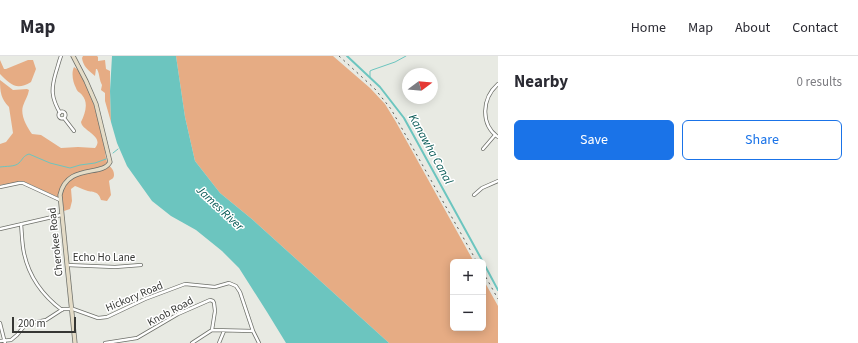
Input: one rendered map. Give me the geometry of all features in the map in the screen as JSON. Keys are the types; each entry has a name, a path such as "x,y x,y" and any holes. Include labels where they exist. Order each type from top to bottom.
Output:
{"street":[{"path":"61,56 53,82 52,92 60,113 59,118 64,118"},
{"name":"Cherokee Road","path":"73,56 86,80 96,104 110,162 105,168 85,172 71,178 63,187 60,200 75,343"},
{"path":"483,149 497,136 487,122 485,107 489,93 498,84"},
{"path":"60,113 64,113 66,116 64,118 74,131"},
{"path":"474,195 482,188 498,181"},
{"path":"0,187 23,183 60,200"},
{"path":"0,229 61,215"},
{"path":"21,224 24,254 34,281 50,300 62,310"},
{"name":"Echo Ho Lane","path":"67,265 115,267 141,265"},
{"name":"Hickory Road","path":"5,342 17,335 26,324 46,320 62,310 71,309 98,318 107,317 185,284 214,286 229,283 236,286 240,292 253,331"},
{"name":"Knob Road","path":"105,343 136,338 178,314 207,300 211,300 215,306 212,330"},
{"path":"0,323 5,342 0,341"},
{"path":"192,343 212,330 224,330 253,331 259,343"},
{"path":"219,343 224,330"}],"shaded area":[{"path":"83,56 97,56 98,61 105,60 106,69 110,71 111,122 105,101 105,93 101,90 102,85 98,71 96,69 95,76 88,70 83,63"},
{"path":"176,56 333,56 370,88 385,104 472,259 450,259 450,331 486,331 486,284 498,306 498,343 389,343 253,220 220,193 195,161 185,117"},
{"path":"0,60 4,69 6,69 28,60 33,60 36,69 31,82 26,85 17,86 7,81 0,74"},
{"path":"74,67 79,72 89,90 100,126 107,162 114,175 109,181 111,195 107,201 101,200 95,192 84,190 75,186 71,189 72,201 70,209 64,211 62,199 25,182 0,185 0,144 6,142 13,133 9,107 4,101 2,95 0,80 13,90 29,90 22,113 32,134 41,135 61,148 95,148 97,140 82,125 81,122 86,105 84,98 77,90 74,83"}],"water":[{"name":"James River","path":"112,56 176,56 185,117 195,161 220,193 253,220 389,343 286,343 239,268 222,251 196,230 171,216 152,201 127,166 117,143 111,122 110,91"}],"waterway":[{"name":"Kanawha Canal","path":"347,56 380,87 404,118 481,259"},
{"path":"370,77 370,71 395,62 406,56"},
{"path":"113,153 118,149"},
{"path":"0,167 13,166 29,154 50,163 70,168 95,163 106,159"},
{"name":"Kanawha Canal","path":"486,268 498,290"}],"railway":[{"path":"339,56 375,89 391,109 475,259"},
{"path":"486,277 498,299"}]}
